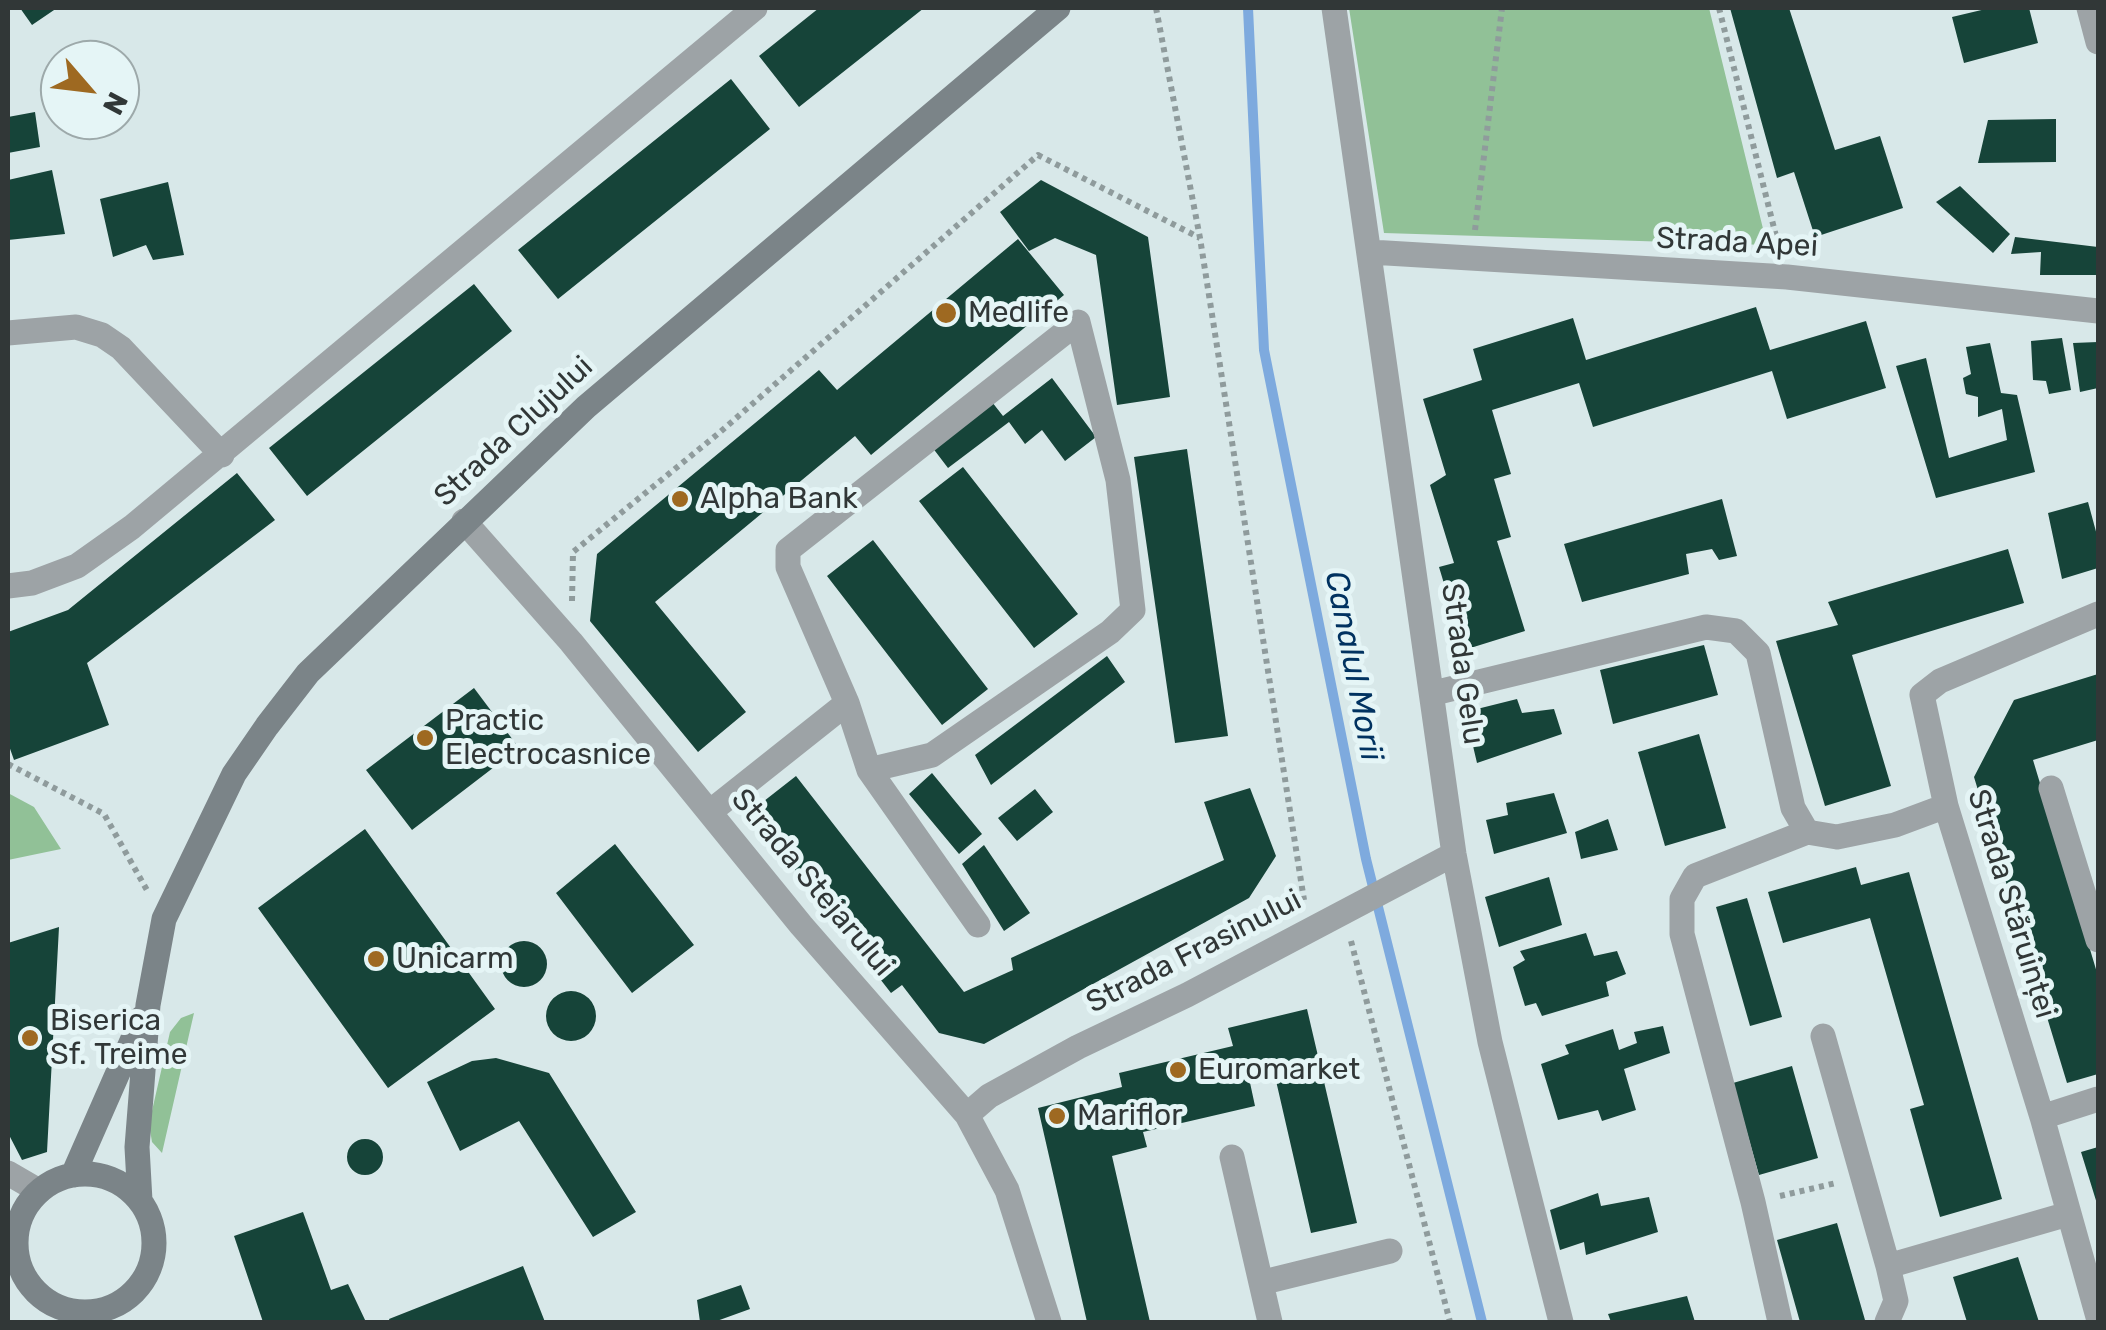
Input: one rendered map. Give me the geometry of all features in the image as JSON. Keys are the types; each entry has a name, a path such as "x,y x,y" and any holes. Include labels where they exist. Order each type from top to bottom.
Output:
{"main road":[{"name":"Strada Clujului","path":"129,1322 153,1255 154,1236 140,1201 137,1147 148,1005 164,919 234,774 267,726 308,674 586,407 1058,8"},
{"name":"Strada Clujului","path":"73,1175 148,1005"},
{"path":"44,1322 36,1293 12,1249 18,1223 39,1192 73,1175 110,1178 140,1201"},
{"path":"36,1293 68,1311 87,1313 123,1302 138,1289"}],"street":[{"path":"8,586 32,583 77,566 222,455 755,8"},
{"name":"Strada Gelu","path":"1334,8 1454,854 1490,1042 1561,1322"},
{"path":"2089,8 2098,42"},
{"name":"Strada Apei","path":"1370,252 1786,277 2098,311"},
{"path":"869,770 932,756 1110,632 1133,610 1118,480 1078,322 788,550 788,567 847,703 869,770 978,925"},
{"path":"8,333 76,327 102,334 121,348 222,455"},
{"name":"Strada Stejarului","path":"464,521 711,810 801,925 967,1115 1007,1190 1049,1322"},
{"name":"Strada Stăruinței","path":"2098,614 1940,681 1922,696 1946,806 2042,1117 2098,1317"},
{"path":"1434,693 1706,627 1736,631 1758,653 1793,808 1807,832"},
{"path":"711,810 847,703"},
{"path":"2051,788 2098,940"},
{"path":"1780,1322 1754,1202 1682,934 1682,899 1695,876 1807,832 1837,837 1896,825 1946,806"},
{"name":"Strada Frasinului","path":"967,1115 989,1096 1078,1047 1454,854"},
{"path":"1823,1036 1896,1302 1886,1322"},
{"path":"2042,1117 2098,1098"},
{"path":"1232,1157 1264,1282 1270,1322"},
{"path":"8,1173 39,1192"},
{"path":"1888,1266 2068,1214"},
{"path":"1264,1282 1390,1251"}],"path":[{"path":"1156,8 1200,238 1309,931"},
{"path":"1471,261 1502,8"},
{"path":"1719,8 1786,277"},
{"path":"570,642 573,552 718,433 1038,155 1200,238"},
{"path":"8,764 104,814 164,919"},
{"path":"1343,912 1450,1322"},
{"path":"1754,1202 1862,1177"}],"green space":[{"path":"1349,8 1709,8 1767,245 1384,233"},
{"path":"8,793 34,807 61,849 8,860"},
{"path":"194,1013 162,1153 152,1142 149,1124 170,1032 181,1018"}],"building":[{"path":"20,8 57,8 32,25"},
{"path":"819,8 924,8 799,107 759,56"},
{"path":"1730,8 1789,8 1835,150 1880,136 1903,208 1815,237 1794,172 1777,178"},
{"path":"1990,8 2029,8 2038,43 1964,63 1952,17"},
{"path":"731,79 770,129 558,299 518,250"},
{"path":"35,112 40,147 8,153 8,117"},
{"path":"2056,119 2056,162 1978,163 1988,120"},
{"path":"52,170 65,234 8,240 8,180"},
{"path":"1041,180 1148,237 1170,397 1117,405 1096,255 1055,238 1029,251 1000,212"},
{"path":"168,182 184,255 153,260 146,245 113,257 100,199"},
{"path":"1960,186 2010,234 1993,253 1936,202"},
{"path":"2015,237 2098,247 2098,275 2040,275 2041,252 2011,254"},
{"path":"1018,239 1064,295 871,455 855,436 655,602 746,712 698,752 590,621 597,554 819,370 837,390"},
{"path":"474,284 512,331 307,496 269,448"},
{"path":"1756,307 1770,350 1866,321 1886,388 1787,419 1772,371 1593,427 1579,383 1492,410 1511,474 1494,479 1511,537 1497,541 1525,631 1464,650 1439,567 1454,563 1430,485 1446,475 1423,399 1482,380 1473,349 1573,318 1586,360"},
{"path":"2062,338 2071,390 2049,394 2046,381 2033,380 2031,341"},
{"path":"2098,342 2098,388 2080,392 2073,343"},
{"path":"1990,343 2001,393 2017,395 2035,472 1936,498 1896,366 1926,358 1949,458 2007,440 2002,409 1978,417 1978,397 1966,394 1963,378 1971,374 1966,347"},
{"path":"1052,378 1096,437 1065,461 1042,430 1025,444 1009,422 948,468 932,447 992,402 1003,416"},
{"path":"1187,449 1228,736 1175,743 1134,457"},
{"path":"963,467 1078,614 1034,648 919,501"},
{"path":"237,473 275,520 87,663 109,725 14,760 8,743 8,632 68,610"},
{"path":"1722,499 1737,556 1719,560 1712,549 1686,554 1689,574 1582,602 1564,544"},
{"path":"2088,502 2098,539 2098,568 2062,579 2048,513"},
{"path":"873,540 988,689 942,725 827,576"},
{"path":"2008,549 2024,603 1852,655 1891,786 1825,806 1776,641 1838,625 1828,602"},
{"path":"1704,645 1718,695 1613,724 1600,670"},
{"path":"1107,656 1125,682 991,785 975,755"},
{"path":"2098,674 2098,740 2033,760 2098,976 2098,1074 2067,1083 1974,777 2014,700"},
{"path":"474,688 519,748 412,830 366,770"},
{"path":"1517,699 1522,713 1554,709 1562,734 1477,763 1465,712"},
{"path":"1699,734 1726,828 1665,846 1638,752"},
{"path":"932,773 982,834 959,854 909,794"},
{"path":"796,776 964,992 1013,970 1011,958 1224,860 1204,802 1250,788 1276,856 1249,898 984,1044 939,1033 902,985 891,993 750,812"},
{"path":"1035,789 1053,812 1017,841 998,818"},
{"path":"1554,793 1567,833 1494,854 1486,820 1508,815 1506,803"},
{"path":"1608,819 1618,850 1581,859 1575,832"},
{"name":"Unicarm","path":"365,829 495,1009 388,1088 258,908"},
{"path":"615,844 694,945 632,993 556,893"},
{"path":"984,845 1030,913 1004,931 962,864"},
{"path":"1856,867 1861,885 1909,872 2002,1199 1940,1217 1910,1109 1924,1105 1870,918 1783,943 1768,892"},
{"path":"1549,877 1562,925 1499,947 1485,897"},
{"path":"1747,898 1782,1017 1750,1026 1716,907"},
{"name":"Biserica Sf. Treime","path":"59,927 47,1152 22,1160 8,1133 8,943"},
{"path":"1586,933 1594,956 1617,951 1626,974 1606,982 1609,996 1542,1016 1536,1003 1525,1006 1513,967 1525,960 1520,951"},
{"path":"524,941 540,948 547,964 540,980 524,987 508,980 501,964 508,948"},
{"path":"571,991 588,999 596,1016 588,1033 571,1041 554,1033 546,1016 554,999"},
{"path":"1307,1009 1357,1223 1311,1233 1274,1072 1249,1078 1255,1106 1143,1132 1147,1147 1112,1156 1150,1322 1087,1322 1038,1108 1122,1087 1119,1073 1233,1046 1228,1028"},
{"path":"1663,1026 1670,1053 1624,1069 1636,1110 1602,1121 1598,1110 1558,1120 1541,1064 1569,1054 1565,1045 1613,1029 1619,1050 1637,1043 1634,1032"},
{"path":"496,1058 549,1073 636,1212 593,1237 519,1121 460,1151 427,1082 472,1061"},
{"path":"1792,1066 1818,1158 1759,1175 1733,1083"},
{"path":"365,1139 378,1144 383,1157 378,1170 365,1175 352,1170 347,1157 352,1144"},
{"path":"2098,1147 2098,1207 2081,1152"},
{"path":"1598,1193 1601,1206 1649,1197 1658,1232 1586,1255 1584,1242 1560,1250 1550,1210"},
{"path":"303,1212 331,1290 348,1284 366,1322 263,1322 234,1236"},
{"path":"1837,1223 1865,1320 1800,1322 1777,1240"},
{"path":"2018,1257 2039,1322 1967,1322 1953,1277"},
{"path":"523,1266 545,1322 390,1322 389,1319"},
{"path":"741,1285 750,1309 714,1322 700,1322 697,1300"},
{"path":"1687,1296 1695,1322 1611,1322 1608,1314"}],"waterway":[{"name":"Canalul Morii","path":"1248,8 1264,350 1366,859 1482,1322"}],"place":[{"name":"Medlife","path":"946,313"},
{"name":"Alpha Bank","path":"680,499"},
{"name":"Practic Electrocasnice","path":"425,738"},
{"name":"Unicarm","path":"376,959"},
{"name":"Biserica Sf. Treime","path":"30,1038"},
{"name":"Euromarket","path":"1178,1070"},
{"name":"Mariflor","path":"1057,1116"}]}
